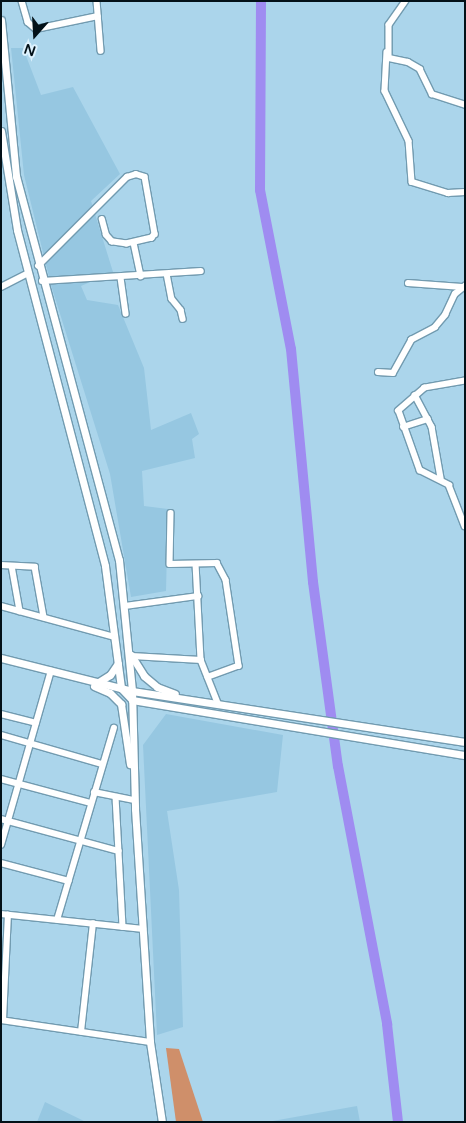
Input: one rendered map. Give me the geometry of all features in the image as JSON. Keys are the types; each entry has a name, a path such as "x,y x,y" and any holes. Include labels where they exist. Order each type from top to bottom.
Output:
{"street":[{"path":"22,1 28,22 36,28 98,16"},
{"path":"97,1 101,51"},
{"path":"406,1 389,25 385,91 409,141 412,182 448,193 465,192"},
{"path":"1,20 16,176 38,266 118,560 125,606 130,653 135,809 150,1042 162,1122"},
{"path":"387,52 389,58 408,62 420,69 432,94 465,105"},
{"path":"1,131 8,185 28,272 105,566 121,688 132,700 465,755"},
{"path":"38,266 90,211 127,177 136,174 145,177 155,234 134,243 112,242 106,235 102,220"},
{"path":"134,243 141,276"},
{"path":"42,281 121,278 201,271"},
{"path":"1,287 28,272"},
{"path":"167,274 172,299 181,310 183,319"},
{"path":"121,278 126,314"},
{"path":"408,283 464,287"},
{"path":"378,372 393,372 411,340 435,326 464,287"},
{"path":"465,381 436,384 415,395 399,411 403,427 420,470 441,478 449,485 457,499 465,526"},
{"path":"415,395 428,419 436,441 441,478"},
{"path":"403,427 428,419"},
{"path":"171,513 168,561 174,565 217,563 226,580 239,664 237,668 208,677"},
{"path":"196,564 201,660 218,703"},
{"path":"1,565 34,567 44,617"},
{"path":"12,566 20,611"},
{"path":"125,606 198,596"},
{"path":"1,606 115,637"},
{"path":"130,653 201,660"},
{"path":"130,653 144,676 157,687 187,699"},
{"path":"1,658 96,683 132,690 290,713 465,742"},
{"path":"96,683 110,675 118,663"},
{"path":"1,844 5,820 18,783 51,671"},
{"path":"65,675 110,693 121,704 135,809"},
{"path":"1,714 36,723"},
{"path":"57,920 114,728"},
{"path":"1,735 102,764"},
{"path":"1,779 91,804"},
{"path":"94,792 134,800"},
{"path":"116,797 123,927"},
{"path":"5,820 119,851"},
{"path":"1,863 69,881"},
{"path":"143,929 4,915 2,1020 150,1042"},
{"path":"81,1032 93,924"}],"shaded area":[{"path":"11,48 23,48 41,95 73,87 120,174 91,201 113,272 81,286 87,300 118,305 144,368 151,430 191,413 199,434 192,439 195,458 142,471 144,506 168,509 166,591 131,597 110,474 51,285 24,175"},
{"path":"166,714 283,735 277,792 167,811 179,890 183,1027 157,1035 143,745"},
{"path":"166,1048 179,1049 203,1122 176,1122"},
{"path":"45,1102 86,1122 37,1122"},
{"path":"357,1106 360,1122 267,1122"}],"waterway":[{"path":"261,1 260,190 291,349 313,582 338,766 387,1024 398,1122"}]}
